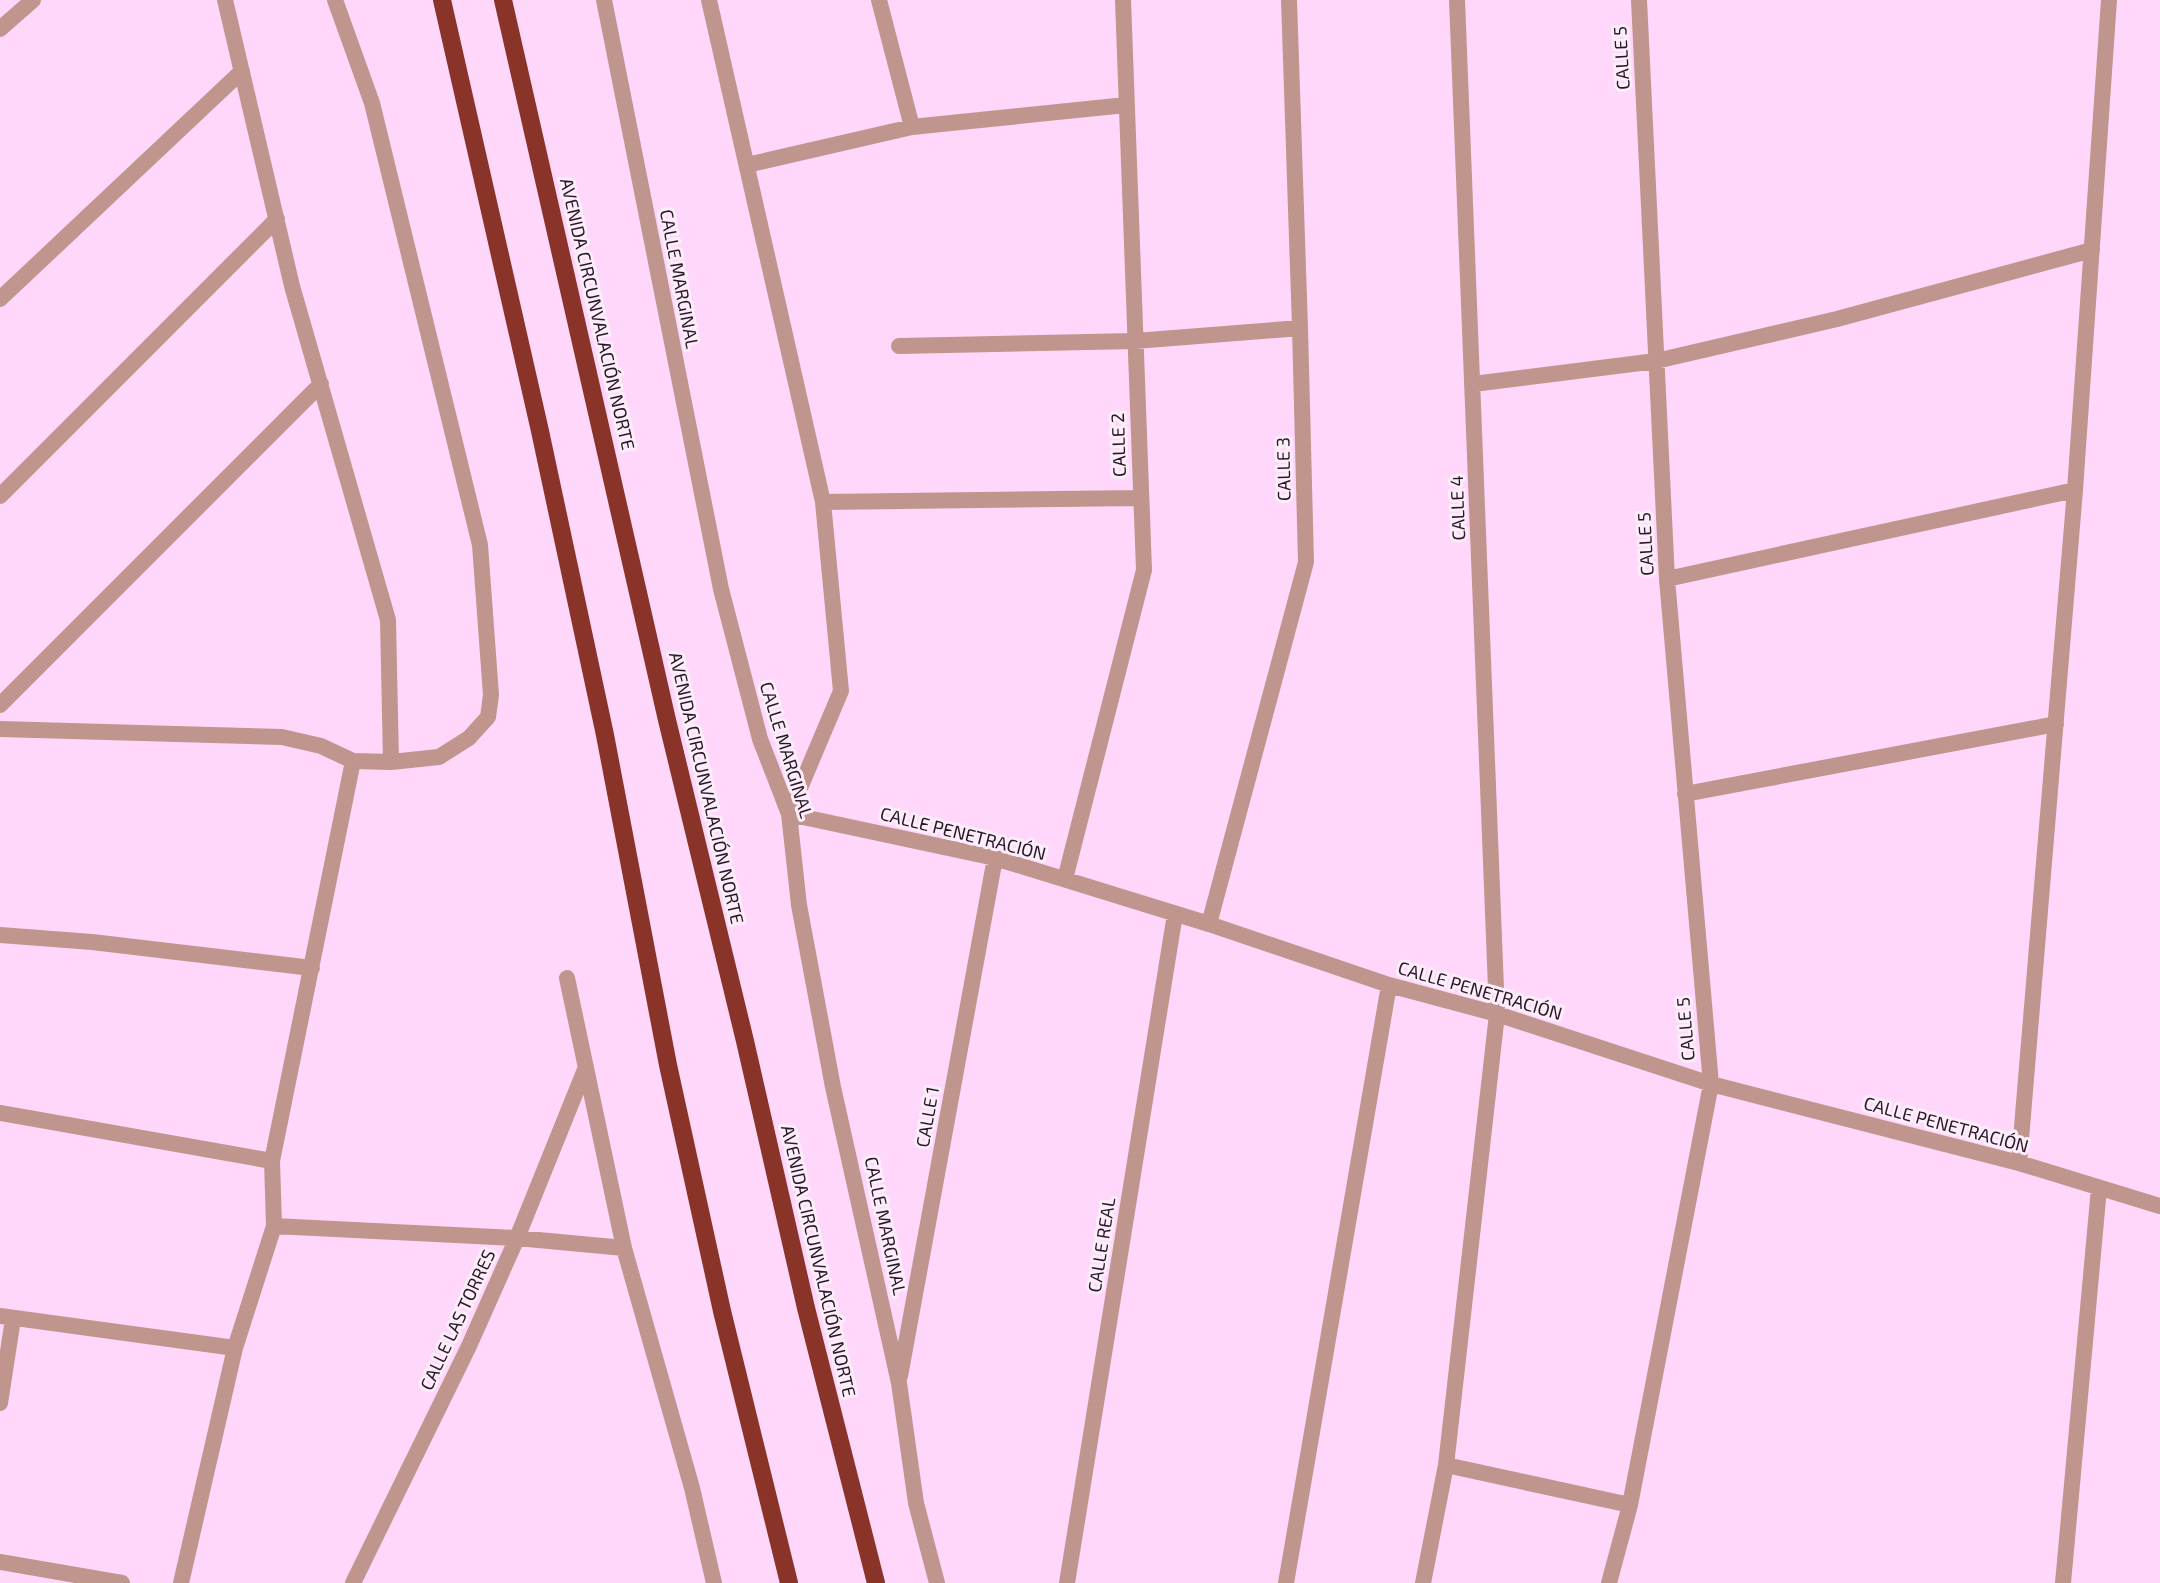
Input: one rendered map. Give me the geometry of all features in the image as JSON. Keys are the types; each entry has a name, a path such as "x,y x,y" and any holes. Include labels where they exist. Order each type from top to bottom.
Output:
{"highway":[{"path":"442,0 543,443 605,735 668,1065 722,1311 789,1583"},
{"name":"AVENIDA CIRCUNVALACIÓN NORTE","path":"503,0 667,720 745,1041 806,1308 876,1583"}],"street":[{"path":"0,29 33,0"},
{"path":"225,0 292,286 388,620 391,762"},
{"path":"0,729 282,737 321,746 353,761 391,762 439,757 469,738 488,717 491,694 480,545 372,104 335,0"},
{"name":"CALLE MARGINAL","path":"604,0 721,589 760,739 789,814 799,905 833,1087 899,1383 916,1503 936,1583"},
{"path":"709,0 824,502 841,691 789,814"},
{"path":"879,0 912,128"},
{"name":"CALLE 2","path":"1065,879 1144,570 1123,0"},
{"name":"CALLE 3","path":"1209,924 1306,562 1289,0"},
{"name":"CALLE 4","path":"1423,1583 1446,1465 1497,1014 1457,0"},
{"name":"CALLE 5","path":"1609,1583 1630,1505 1711,1084 1667,579 1639,0"},
{"path":"2019,1163 2075,490 2109,0"},
{"path":"0,299 242,71"},
{"path":"747,165 912,128 1126,105"},
{"path":"0,496 277,219"},
{"path":"1473,384 1656,361 1837,319 2092,250"},
{"path":"899,346 1135,341 1300,328"},
{"path":"0,705 321,384"},
{"path":"1667,579 2075,490"},
{"path":"824,502 1141,498"},
{"path":"1685,794 2056,724"},
{"path":"181,1583 235,1348 274,1226 272,1161 353,761"},
{"name":"CALLE PENETRACIÓN","path":"789,814 995,858 1209,924 1389,985 1497,1014 1711,1084 2019,1163 2160,1206"},
{"name":"CALLE 1","path":"899,1383 995,858"},
{"name":"CALLE REAL","path":"1067,1583 1175,914"},
{"path":"0,935 92,942 312,968"},
{"path":"567,978 624,1248 692,1488 714,1583"},
{"path":"1286,1583 1389,985"},
{"name":"CALLE LAS TORRES","path":"353,1583 469,1346 586,1067"},
{"path":"0,1113 272,1161"},
{"path":"2063,1583 2099,1188"},
{"path":"274,1226 516,1238 624,1248"},
{"path":"0,1403 7,1318 235,1348"},
{"path":"1446,1465 1630,1505"},
{"path":"0,1562 122,1583"}]}
